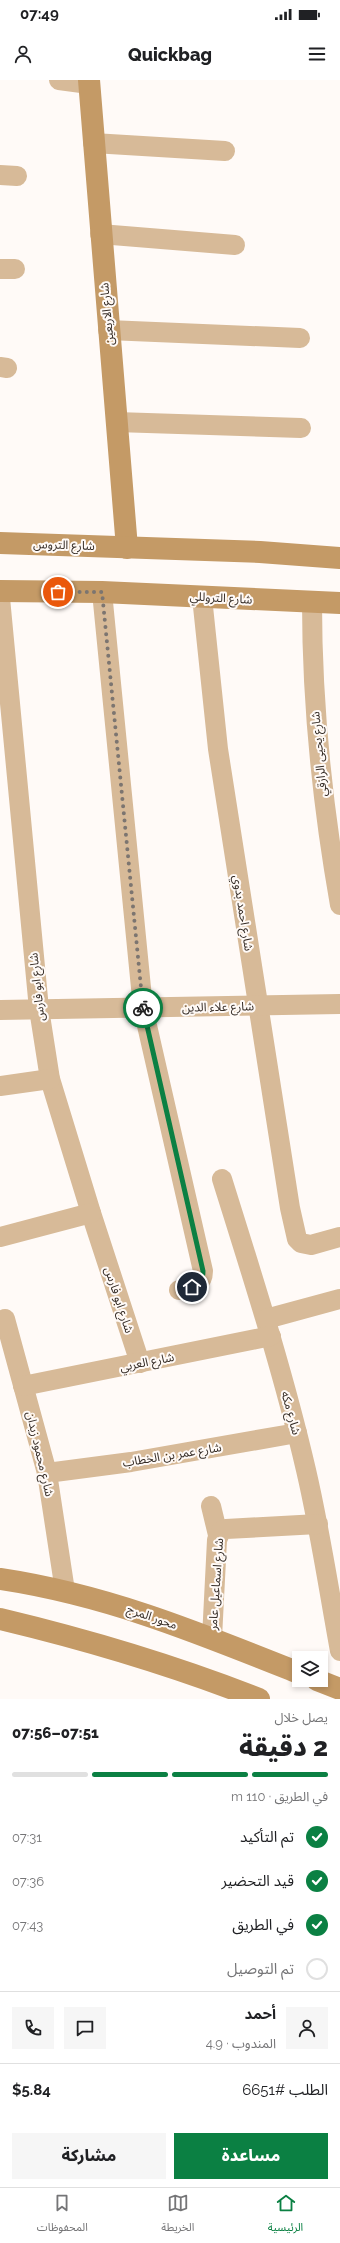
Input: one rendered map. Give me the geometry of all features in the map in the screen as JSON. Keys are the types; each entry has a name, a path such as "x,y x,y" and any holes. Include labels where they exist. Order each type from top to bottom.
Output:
{"street":[{"path":"59,80 89,82"},
{"name":"شارع الاربعين","path":"89,82 100,234 127,548"},
{"path":"93,143 225,151"},
{"path":"100,234 235,245"},
{"path":"108,330 300,338"},
{"path":"116,422 301,428"},
{"name":"شارع التروس","path":"0,543 127,548"},
{"path":"127,548 260,552 340,558"},
{"path":"0,591 102,592 143,1008 203,1271 203,1278 199,1284 179,1290"},
{"name":"شارع التروللي","path":"102,592 340,603"},
{"name":"شارع احمد بدوي","path":"202,597 218,749 258,1007 297,1238 306,1244 340,1237"},
{"name":"شارع ابو فارس","path":"0,598 38,1009 50,1079 91,1213 140,1363"},
{"name":"شارع يحيى الرازقي","path":"312,602 314,706 320,769 340,905"},
{"name":"شارع علاء الدين","path":"0,1010 258,1007 340,1004"},
{"path":"0,1086 50,1079"},
{"name":"شارع مكه","path":"222,1179 268,1328 297,1433 318,1524 340,1652"},
{"path":"0,1237 91,1213"},
{"name":"شارع العربي","path":"23,1386 140,1363 268,1328 340,1299"},
{"name":"شارع محمود زيدان","path":"5,1319 47,1473 66,1591"},
{"name":"شارع عمر بن الخطاب","path":"47,1473 176,1455 297,1433"},
{"path":"211,1506 218,1535"},
{"name":"شارع اسماعيل عامر","path":"212,1638 218,1535 226,1529 318,1524"},
{"name":"محور المرج","path":"0,1579 66,1591 140,1612 212,1638 292,1670"},
{"path":"0,1619 80,1638 189,1673 259,1699"},
{"path":"328,1684 340,1689"}],"way so far":[{"path":"58,592 102,592 143,1008"}],"route":[{"path":"143,1008 188,1211 203,1271 203,1278 199,1284 192,1287"}]}
